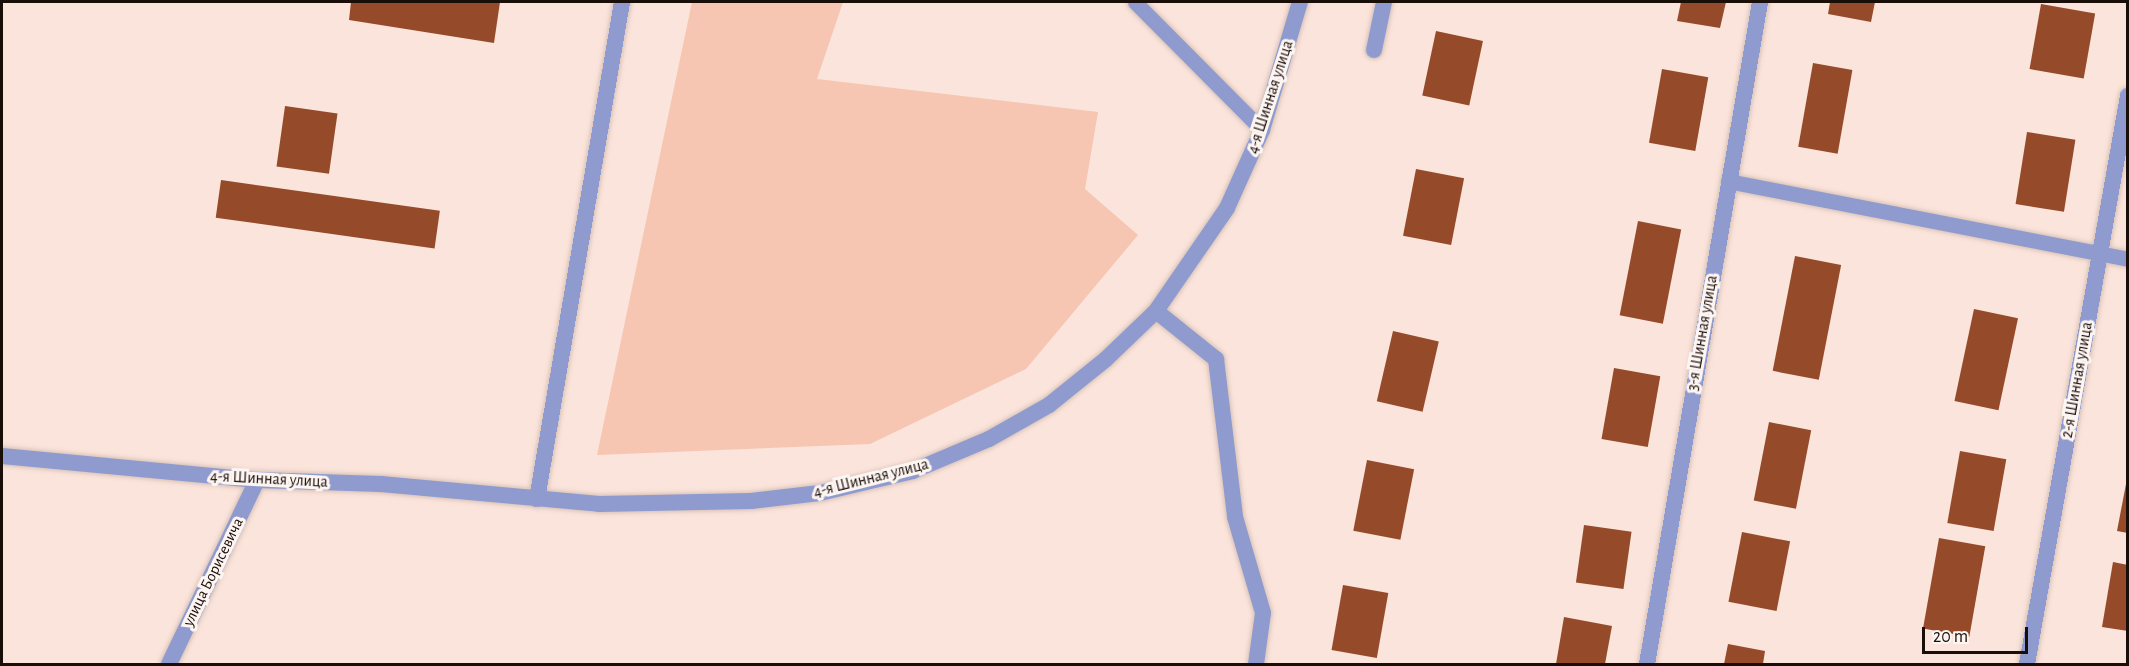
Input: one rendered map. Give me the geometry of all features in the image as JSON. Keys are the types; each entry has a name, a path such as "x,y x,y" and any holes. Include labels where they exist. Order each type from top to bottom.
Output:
{"street":[{"path":"537,499 622,2"},
{"name":"4-я Шинная улица","path":"2,456 257,480 381,484 599,504 751,501 820,493 913,471 990,440 1049,405 1106,359 1156,311 1227,208 1262,130 1300,2"},
{"path":"1374,50 1384,2"},
{"name":"3-я Шинная улица","path":"1647,664 1760,2"},
{"name":"2-я Шинная улица","path":"2027,664 2127,96"},
{"path":"1156,311 1216,358 1235,517 1263,612 1257,664"},
{"name":"улица Борисевича","path":"169,664 257,480"}],"lane":[{"path":"1135,2 1262,130"},
{"path":"1728,181 2127,259"}],"shaded area":[{"path":"692,2 843,2 817,79 1098,112 1085,189 1138,235 1026,369 870,444 597,455"}],"building":[{"path":"351,2 500,2 494,43 349,20"},
{"path":"1681,2 1726,2 1720,28 1677,21"},
{"path":"1830,2 1875,2 1871,22 1828,14"},
{"path":"2041,4 2095,14 2084,79 2030,69"},
{"path":"1436,31 1483,41 1469,106 1422,96"},
{"path":"1813,63 1852,70 1838,154 1798,147"},
{"path":"1662,69 1708,77 1695,151 1649,143"},
{"path":"285,106 337,113 329,174 277,166"},
{"path":"2027,132 2075,140 2064,212 2016,204"},
{"path":"1416,169 1464,178 1451,245 1403,236"},
{"path":"221,180 440,211 435,248 216,218"},
{"path":"1638,221 1681,229 1663,324 1620,315"},
{"path":"1795,256 1841,265 1819,380 1773,371"},
{"path":"1974,309 2018,318 1998,410 1954,401"},
{"path":"1393,331 1439,342 1423,412 1377,401"},
{"path":"1614,368 1660,376 1648,447 1601,439"},
{"path":"1769,422 1811,430 1796,509 1754,501"},
{"path":"1960,451 2006,459 1994,531 1947,523"},
{"path":"1367,460 1414,469 1400,540 1353,531"},
{"path":"2126,484 2128,484 2128,533 2117,531"},
{"path":"1584,525 1632,532 1623,589 1576,582"},
{"path":"1742,532 1790,541 1777,611 1728,602"},
{"path":"1939,538 1985,546 1969,637 1923,629"},
{"path":"2113,562 2128,565 2128,631 2102,627"},
{"path":"1343,585 1388,593 1377,658 1332,650"},
{"path":"1564,617 1612,626 1605,664 1556,664"},
{"path":"1728,644 1765,651 1763,664 1724,664"}]}
